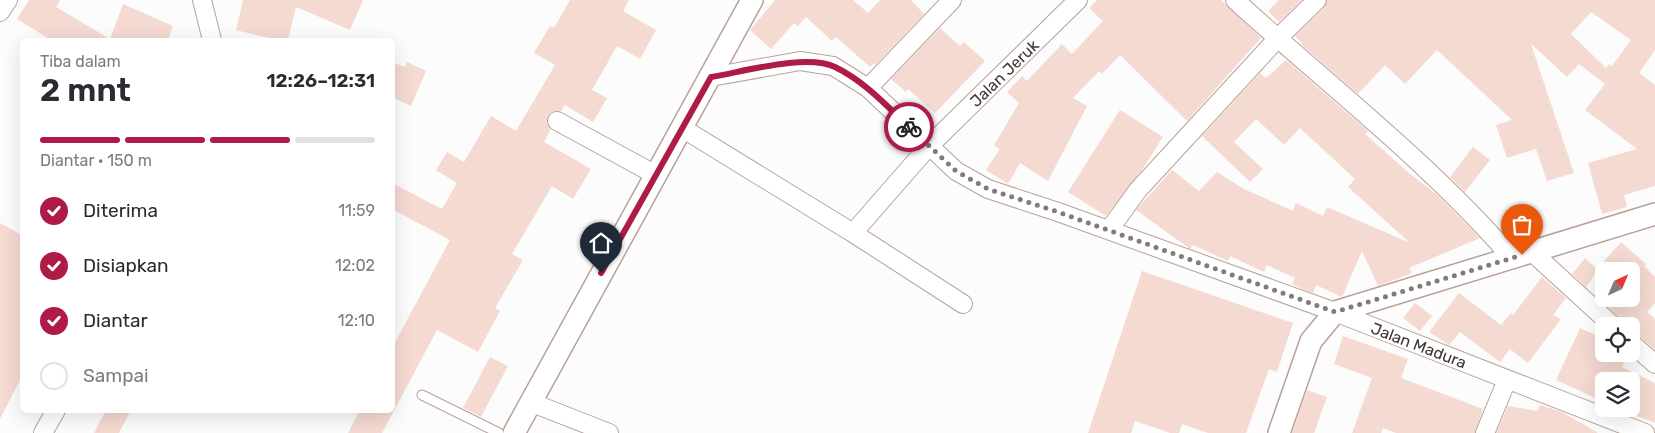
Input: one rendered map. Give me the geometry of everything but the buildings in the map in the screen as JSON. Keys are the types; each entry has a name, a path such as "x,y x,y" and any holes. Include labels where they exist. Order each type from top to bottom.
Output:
{"street":[{"path":"0,12 8,0"},
{"path":"202,0 212,38"},
{"path":"514,433 752,0"},
{"path":"868,88 952,0"},
{"name":"Jalan Jeruk","path":"853,233 929,146 1078,0"},
{"path":"1235,0 1429,172 1478,218 1601,317"},
{"path":"1109,230 1138,190 1277,38 1316,0"},
{"name":"Jalan Madura","path":"711,77 800,61 833,66 868,88 956,171 988,189 1109,230 1335,312 1645,433"},
{"path":"557,121 656,175"},
{"path":"682,128 853,233 963,304"},
{"path":"1279,433 1311,341 1335,312 1655,214"},
{"path":"1640,350 1655,364"},
{"path":"1484,433 1507,380"},
{"path":"530,402 609,433"},
{"path":"43,433 54,413"}],"lane":[{"path":"422,395 499,433"}],"way so far":[{"path":"909,127 956,171 988,189 1058,212 1335,312 1522,255"}],"route":[{"path":"601,273 711,77 800,61 833,66 868,88 909,127"}]}
